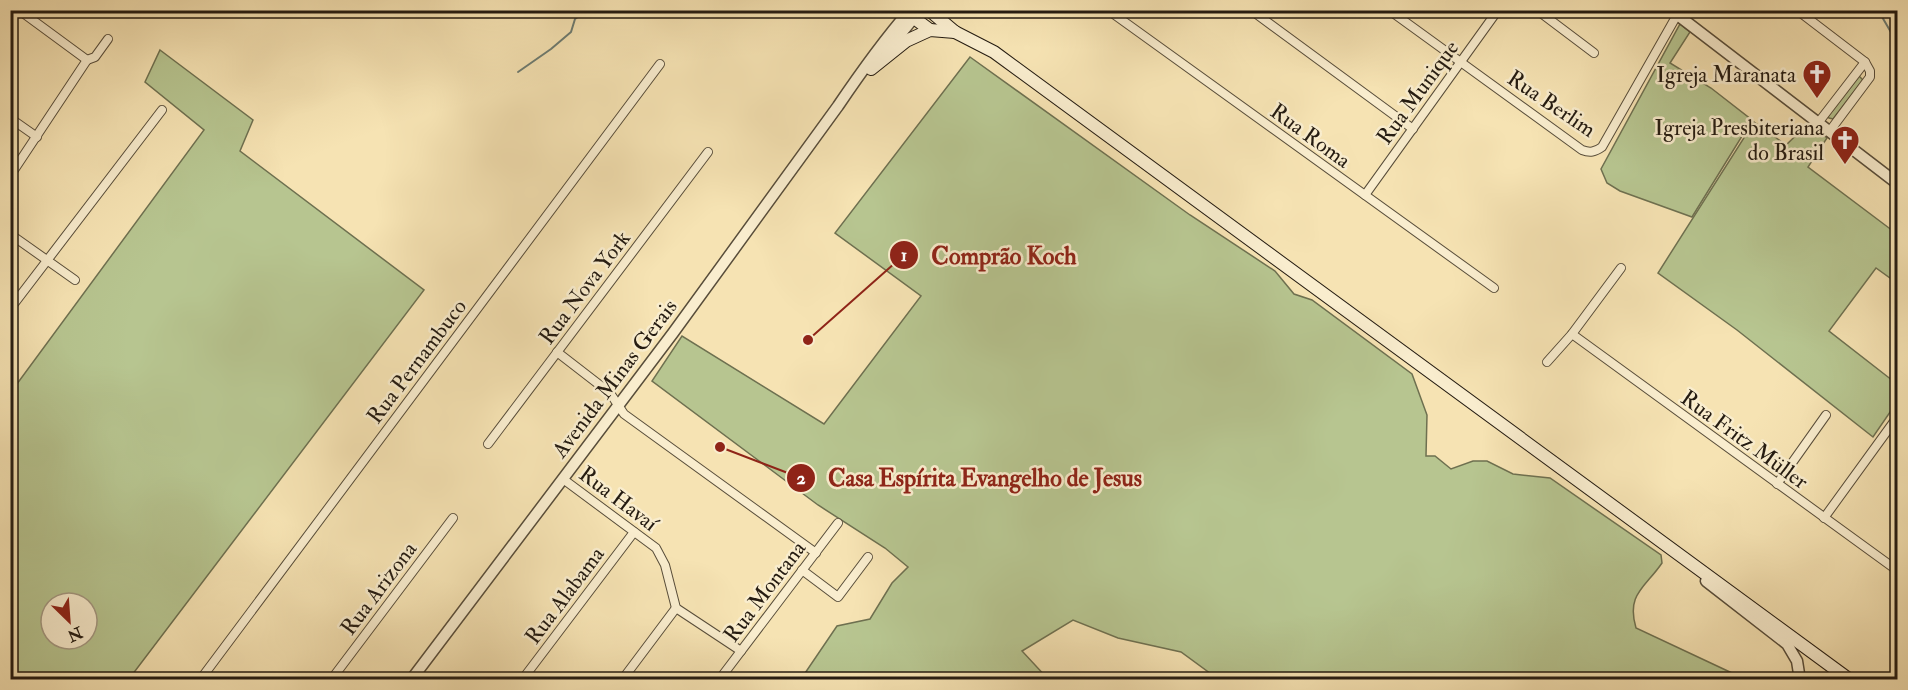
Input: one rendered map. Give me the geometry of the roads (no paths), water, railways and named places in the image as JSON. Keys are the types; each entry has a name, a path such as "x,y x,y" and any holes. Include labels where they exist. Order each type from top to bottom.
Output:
{"main road":[{"path":"929,10 955,32 994,52 1850,680"},
{"path":"914,12 930,30"},
{"path":"871,69 906,41 930,30 955,32"}],"street":[{"path":"20,10 87,60"},
{"name":"Rua Roma","path":"1108,10 1494,288"},
{"path":"1251,10 1413,129"},
{"name":"Rua Berlim","path":"1389,10 1582,150 1595,151 1602,147 1674,13"},
{"name":"Rua Munique","path":"1365,195 1498,10"},
{"path":"1537,10 1594,53"},
{"path":"1797,10 1864,62 1870,71 1870,77 1829,132"},
{"name":"Avenida Minas Gerais","path":"844,97 871,69 914,12"},
{"name":"Avenida Minas Gerais","path":"411,680 618,405 844,97 856,77 888,36 914,12"},
{"path":"1674,13 1898,184"},
{"path":"10,176 87,60 95,57 108,39"},
{"path":"1818,123 1864,62"},
{"name":"Rua Pernambuco","path":"200,680 660,64"},
{"path":"10,309 162,110"},
{"path":"10,118 37,136"},
{"name":"Rua Nova York","path":"488,444 708,152"},
{"path":"10,234 75,280"},
{"path":"1547,362 1572,334 1621,268"},
{"name":"Rua Fritz Müller","path":"1572,334 1824,518 1896,567"},
{"path":"557,352 610,393 624,414 816,553"},
{"path":"1777,484 1826,415"},
{"path":"1824,518 1898,416"},
{"name":"Rua Havaí","path":"563,479 656,548 665,565 676,608"},
{"name":"Rua Arizona","path":"331,680 453,519"},
{"name":"Rua Montana","path":"719,680 838,523"},
{"name":"Rua Alabama","path":"522,680 634,532"},
{"path":"1659,540 1699,576 1787,644 1797,661 1800,680"},
{"path":"802,570 838,597 868,557"},
{"path":"622,680 676,608 741,651"},
{"path":"1828,680 1841,680"}],"waterway":[{"path":"518,72 571,32 575,19 588,10"},
{"path":"1878,10 1892,34 1898,36"}],"place":[{"name":"Igreja Maranata","path":"1817,100"},
{"name":"Igreja Presbiteriana do Brasil","path":"1845,166"},
{"name":"Comprão Koch","path":"808,340"},
{"name":"Casa Espírita Evangelho de Jesus","path":"720,447"}]}
